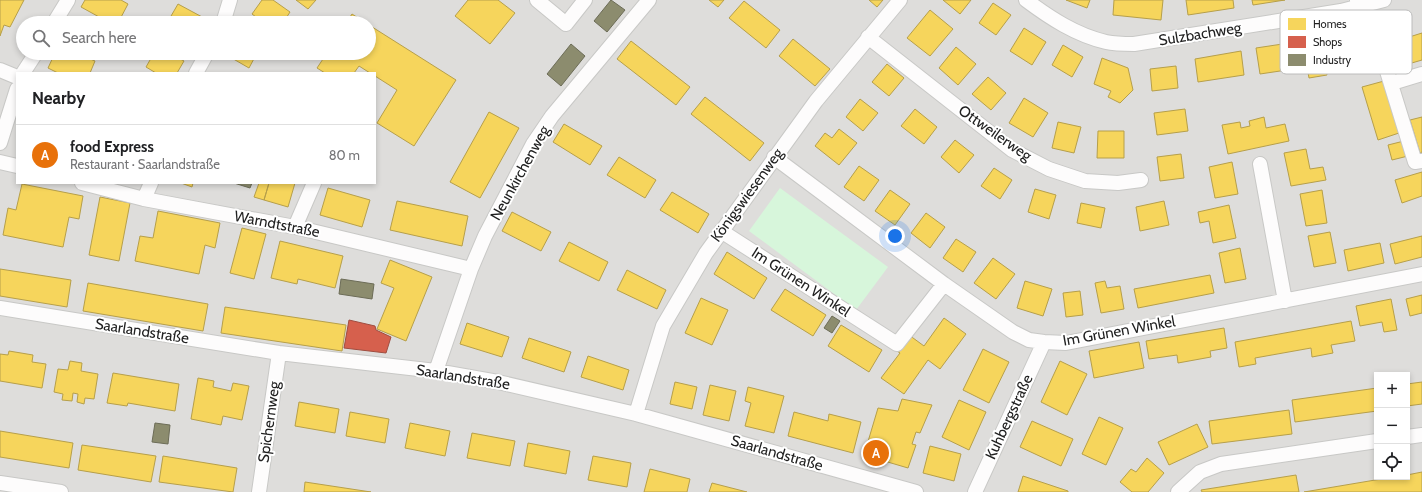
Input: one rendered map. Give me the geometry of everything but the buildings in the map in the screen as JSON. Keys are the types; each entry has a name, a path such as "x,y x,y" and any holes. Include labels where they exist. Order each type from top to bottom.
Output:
{"street":[{"path":"58,16 68,0"},
{"path":"225,16 230,0"},
{"path":"537,0 566,24 585,0"},
{"name":"Neunkirchenweg","path":"436,372 485,236 533,144 552,116 649,0"},
{"name":"Königswiesenweg","path":"636,414 664,326 706,253 816,101 900,0"},
{"name":"Sulzbachweg","path":"1026,0 1056,21 1087,37 1108,42 1134,44 1280,18"},
{"name":"Sulzbachweg","path":"1324,10 1384,0"},
{"name":"Ottweilerweg","path":"868,37 1012,150 1049,169 1085,181 1118,183 1141,180"},
{"path":"24,72 31,60"},
{"path":"197,72 203,60"},
{"path":"0,70 16,77"},
{"path":"1389,74 1419,162"},
{"path":"1392,84 1422,74"},
{"path":"0,143 16,92"},
{"name":"Im Grünen Winkel","path":"774,157 944,284 1014,332 1029,340 1066,343 1422,274"},
{"path":"0,162 16,166"},
{"path":"1260,164 1285,301"},
{"name":"Warndtstraße","path":"86,184 144,199 295,227 472,269"},
{"path":"144,199 150,184"},
{"path":"295,227 314,184"},
{"name":"Im Grünen Winkel","path":"721,231 896,344 944,284"},
{"name":"Saarlandstraße","path":"0,308 279,353 436,372 498,382 636,414 916,492"},
{"name":"Kuhbergstraße","path":"975,492 1044,342"},
{"name":"Spichernweg","path":"259,492 279,353"},
{"path":"1410,437 1422,435"},
{"path":"1178,492 1200,472 1221,464 1374,442"},
{"path":"0,483 61,492"}],"shaded area":[{"path":"0,0 1422,0 1422,492 0,492"}],"green space":[{"path":"780,188 888,267 856,310 749,231"}],"place":[{"name":"food Express","path":"876,453"}]}
